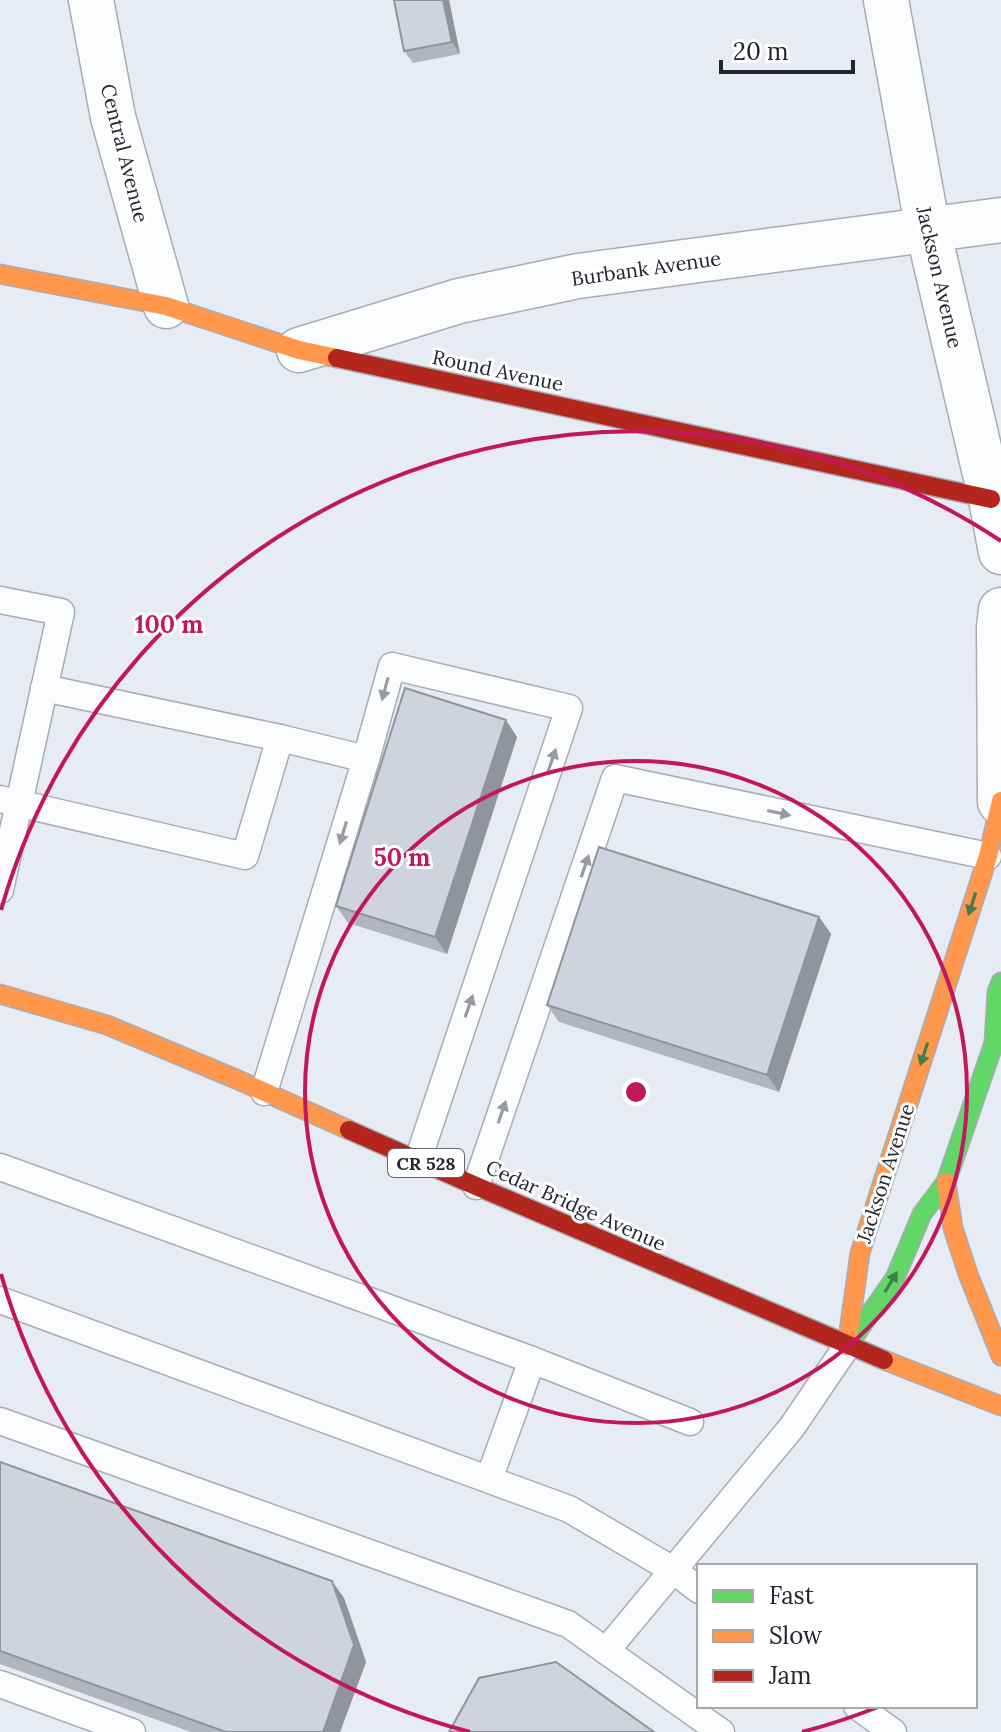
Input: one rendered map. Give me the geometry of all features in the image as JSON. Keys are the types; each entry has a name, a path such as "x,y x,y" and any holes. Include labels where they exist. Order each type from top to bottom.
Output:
{"main road":[{"name":"Round Avenue","path":"0,274 166,306 299,350 991,499"},
{"name":"Jackson Avenue","path":"847,1346 860,1253 988,856 1000,801"},
{"path":"847,1346 895,1278 922,1214 946,1182 997,1038 997,992 1001,982"},
{"name":"Cedar Bridge Avenue","path":"0,994 107,1025 847,1346 1001,1406"},
{"path":"946,1182 953,1228 1001,1356"}],"street":[{"name":"Central Avenue","path":"91,0 113,117 166,306"},
{"name":"Jackson Avenue","path":"886,0 928,230 1001,552"},
{"name":"Burbank Avenue","path":"299,350 459,301 578,276 1001,220"},
{"name":"Jackson Avenue","path":"1000,801 1001,610"}],"lane":[{"path":"0,600 61,612 44,688 9,801 0,890"},
{"path":"264,1092 392,666 569,708 418,1160"},
{"path":"44,688 366,759"},
{"path":"9,801 245,856 280,738"},
{"path":"476,1186 615,778 988,856"},
{"path":"0,1167 532,1360 690,1422"},
{"path":"0,1300 569,1509 673,1570 697,1588"},
{"path":"606,1651 792,1427 847,1346"},
{"path":"489,1479 532,1360"},
{"path":"0,1421 568,1624 721,1732"},
{"path":"0,1684 132,1732"},
{"path":"860,1708 893,1732"}],"building":[{"path":"394,0 443,0 452,42 404,51"},
{"path":"405,688 506,720 435,937 336,906"},
{"path":"599,847 819,917 767,1075 547,1005"},
{"path":"0,1462 332,1581 354,1645 323,1732 226,1732 0,1651"},
{"path":"556,1662 654,1732 449,1732 479,1678"}],"traffic: fast":[{"path":"851,1341 895,1278 922,1214 946,1182 994,1043 997,992 1001,982"}],"traffic: slow":[{"path":"0,274 166,306 299,350 337,358"},
{"path":"847,1346 860,1253 988,856 1001,801"},
{"path":"0,994 107,1025 349,1130"},
{"path":"946,1182 953,1228 1001,1356"},
{"path":"884,1360 1001,1406"}],"traffic: jam":[{"path":"337,358 991,499"},
{"path":"349,1130 884,1360"}]}
